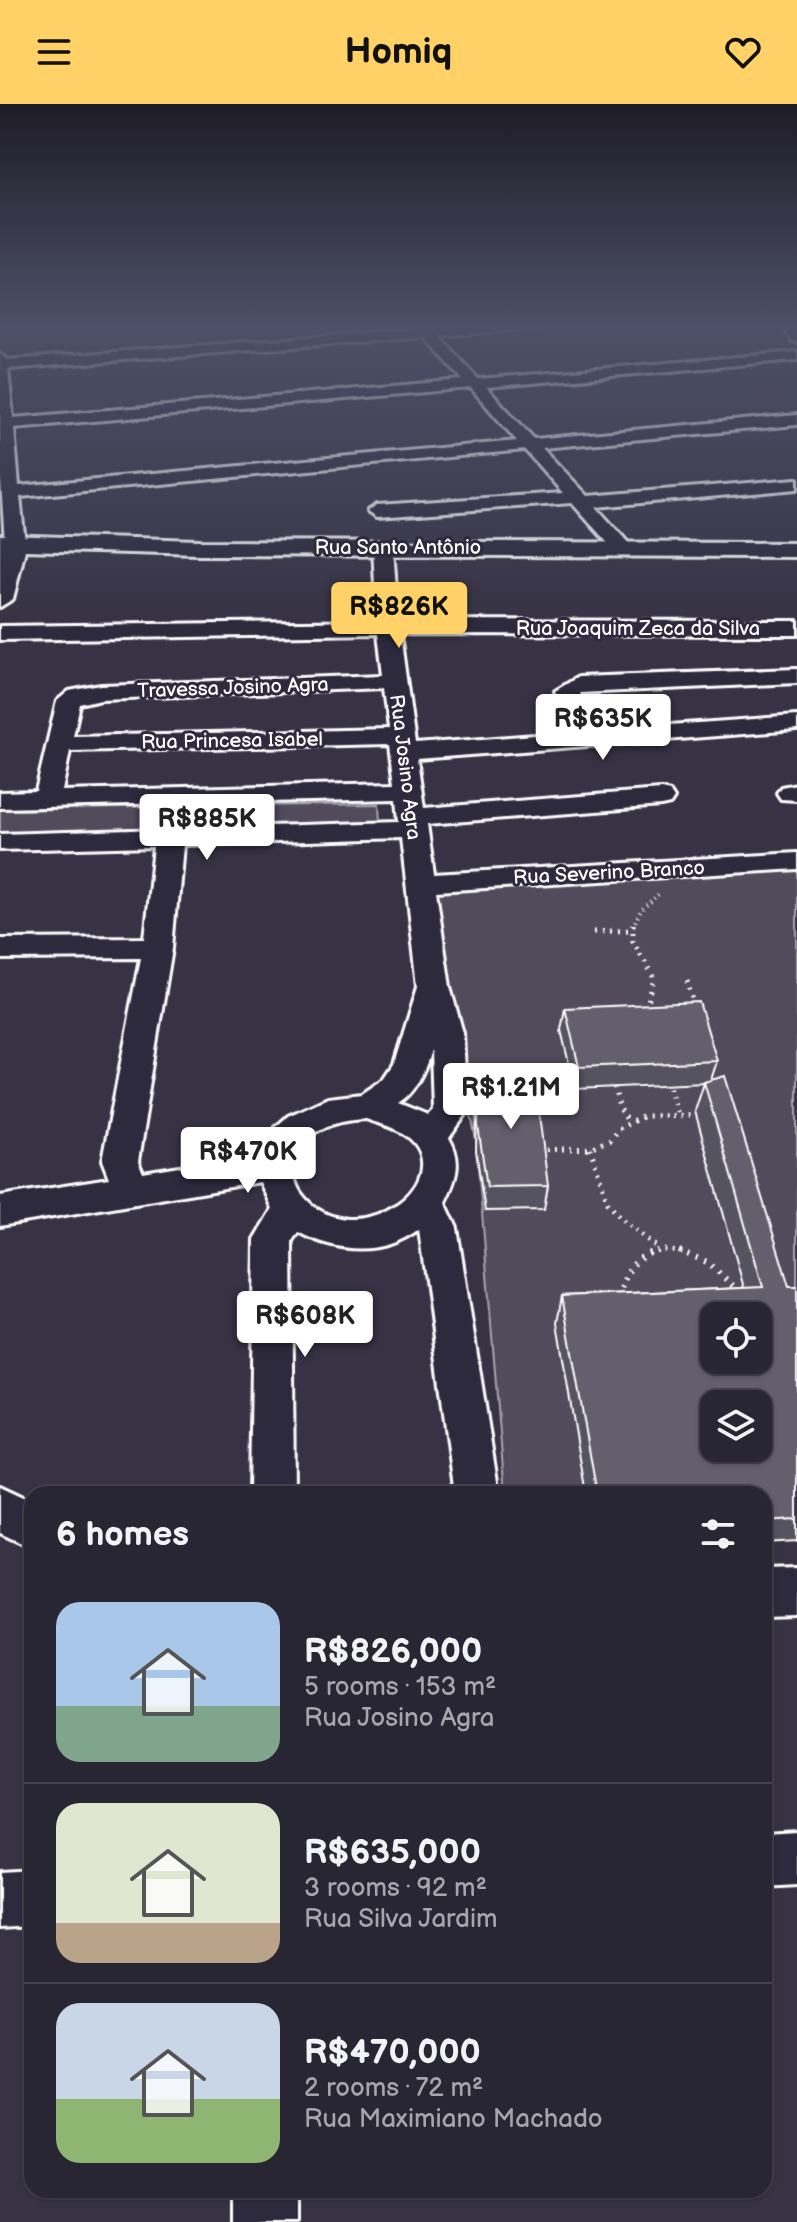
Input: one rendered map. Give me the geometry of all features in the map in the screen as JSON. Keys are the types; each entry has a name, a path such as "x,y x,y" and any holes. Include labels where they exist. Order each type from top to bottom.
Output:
{"main road":[{"name":"Rua Santo Antônio","path":"8,542 797,550"},
{"path":"0,599 8,542"}],"street":[{"path":"510,423 621,546"},
{"path":"13,492 768,423"},
{"path":"2,424 13,492 8,542"},
{"path":"377,511 797,484"},
{"name":"Rua Josino Agra","path":"383,547 388,627 434,987 447,1033 450,1113 430,1137"},
{"name":"Rua Joaquim Zeca da Silva","path":"0,633 388,627 797,628"},
{"path":"590,738 567,691 578,684 797,676"},
{"name":"Travessa Josino Agra","path":"60,744 72,698 101,692 395,681"},
{"name":"Rua Princesa Isabel","path":"60,744 404,744 590,738 797,723"},
{"path":"47,799 60,744"},
{"path":"0,842 169,837 411,812 661,798"},
{"path":"0,800 411,812"},
{"path":"131,1188 120,1161 158,948 169,837"},
{"name":"Rua Severino Branco","path":"421,883 797,861"},
{"path":"0,949 158,948"},
{"name":"Rua Josino Agra","path":"369,1106 396,1088 410,1066 434,987"},
{"path":"369,1106 394,1112 416,1123 430,1137 441,1169 438,1185 427,1204 408,1220 384,1230 357,1234 329,1231 292,1210 276,1187 274,1166 281,1145 295,1128 317,1115 342,1107 369,1106"},
{"path":"0,1211 274,1166"},
{"path":"427,1204 438,1228 476,1486"},
{"path":"272,1486 273,1239 292,1210"},
{"path":"0,1508 24,1522"},
{"path":"772,1593 797,1592"},
{"path":"772,1860 797,1858"},
{"path":"0,1900 24,1898"},
{"path":"265,2198 265,2222"}],"path":[{"path":"646,1012 654,978 635,947 632,930 635,915 661,892 671,888"},
{"path":"594,932 632,930"},
{"path":"687,981 696,1011"},
{"path":"664,1071 678,1115"},
{"path":"614,1087 619,1107 629,1123"},
{"path":"537,1150 590,1148 610,1140 629,1123 644,1116 715,1114"},
{"path":"590,1148 608,1202 622,1219 661,1250"},
{"path":"618,1308 621,1284 630,1263 644,1254 661,1250 686,1252 709,1263 743,1295"}],"shaded area":[{"path":"379,804 380,824 0,833 0,810"},
{"path":"797,866 797,1537 772,1504 772,1486 504,1486 476,1140 426,888"}],"building":[{"path":"699,1002 717,1061 579,1067 565,1008"},
{"path":"479,1074 534,1074 548,1186 487,1187 478,1126"},
{"path":"725,1076 789,1286 797,1286 797,1519 772,1521 772,1486 596,1486 562,1296 763,1287 704,1082"}]}
